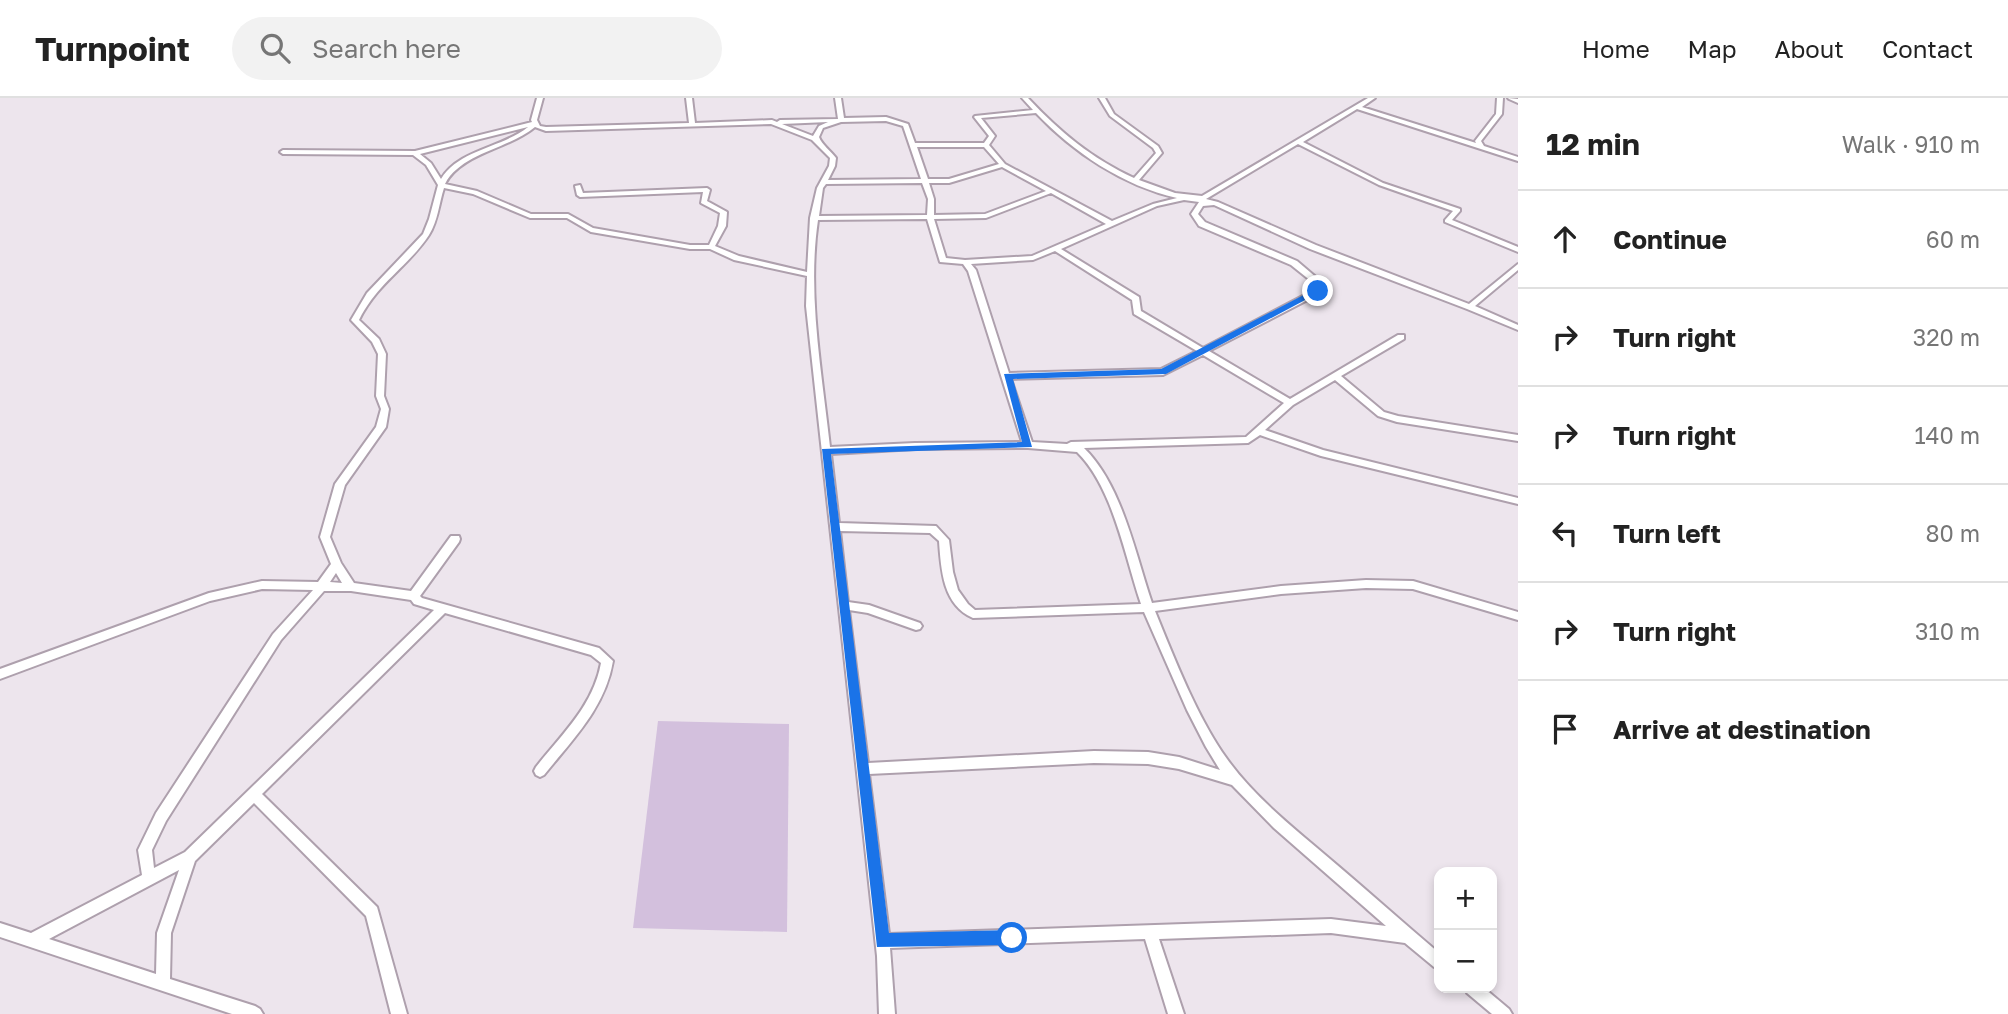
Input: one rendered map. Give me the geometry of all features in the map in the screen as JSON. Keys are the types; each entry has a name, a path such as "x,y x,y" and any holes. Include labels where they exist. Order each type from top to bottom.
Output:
{"street":[{"path":"351,587 336,564 325,537 340,484 381,427 385,410 380,396 382,354 376,341 355,320 373,288 428,232 431,215 439,201 441,185 448,173 457,166 503,147 526,132 535,124 540,98"},
{"path":"689,98 692,125"},
{"path":"838,98 841,120"},
{"path":"1025,98 1080,149 1137,179 1184,198 1216,203 1313,247 1518,328"},
{"path":"1102,98 1112,116 1156,147 1158,153 1137,179"},
{"path":"526,132 545,129 841,120 886,119 902,122 931,200 930,218 943,260 965,262 1033,258 1058,250 1155,205 1184,198 1203,198 1372,98"},
{"path":"1482,148 1478,141 1499,114 1500,98"},
{"path":"1511,98 1518,101"},
{"path":"1357,107 1518,159"},
{"path":"986,145 992,136 977,117 1038,111"},
{"path":"817,142 816,137 821,127 841,120"},
{"path":"772,122 817,142 833,158 823,182 814,218 811,334 882,941 887,1014"},
{"path":"283,152 415,153 535,124 545,129"},
{"path":"1299,142 1381,184 1458,210 1447,221 1518,250"},
{"path":"912,145 986,145 1003,165 1112,224"},
{"path":"415,153 429,164 441,185 475,192 530,216 568,216 591,230 677,245 710,247 737,258 811,275"},
{"path":"823,182 948,181 1003,165"},
{"path":"578,186 580,195 707,190 704,202 724,212 722,226 710,247"},
{"path":"814,218 986,215 1051,191"},
{"path":"1007,376 1163,372 1318,291 1320,284 1294,263 1202,223 1194,214 1202,204 1216,203"},
{"path":"1058,250 1136,299 1137,312 1290,403"},
{"path":"965,262 972,270 1028,445"},
{"path":"1470,307 1518,265"},
{"path":"826,451 1248,440 1290,403 1401,337"},
{"path":"1337,377 1381,414 1397,419 1518,438"},
{"path":"1259,431 1321,453 1518,501"},
{"path":"1065,445 1079,449 1091,460 1104,485 1132,549 1148,607 1211,745 1238,781 1292,834 1434,958"},
{"path":"834,527 932,529 944,540 948,579 959,605 974,614 1148,607 1281,590 1413,585 1518,616"},
{"path":"414,596 455,539"},
{"path":"149,879 145,850 161,817 277,637 322,586 336,564"},
{"path":"0,674 209,597 262,585 351,587 414,596 418,601 595,651 607,661 606,675 593,708 540,771"},
{"path":"843,605 869,609 916,626"},
{"path":"32,940 190,857 443,608"},
{"path":"862,769 1094,757 1149,758 1179,763 1238,781"},
{"path":"253,794 372,912 399,1014"},
{"path":"163,981 164,933 190,857"},
{"path":"882,941 1331,926 1409,936"},
{"path":"0,930 163,981 255,1014"},
{"path":"1150,933 1176,1014"},
{"path":"1478,993 1504,1014"}],"shaded area":[{"path":"658,721 789,724 787,932 633,928"}],"route":[{"path":"1012,938 882,941 834,527 833,492 826,451 1028,445 1007,376 1163,372 1318,291"}]}
